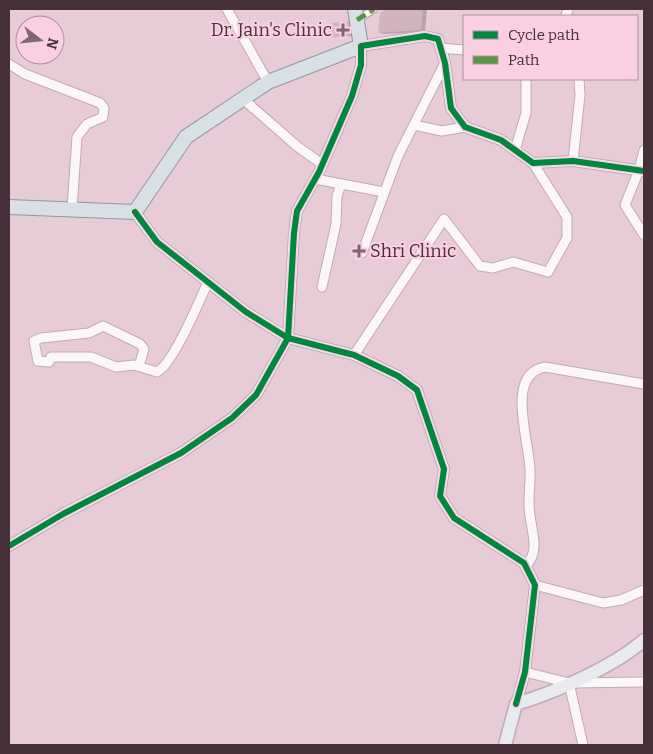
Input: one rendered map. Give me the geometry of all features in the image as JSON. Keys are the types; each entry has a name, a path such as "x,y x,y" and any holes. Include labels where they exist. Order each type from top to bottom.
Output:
{"main road":[{"path":"9,207 135,212 186,137 268,82 361,46 356,14"},
{"path":"505,745 516,704 541,696 628,654 644,640"}],"street":[{"path":"227,9 268,82"},
{"path":"356,14 374,9"},
{"path":"9,546 63,514 170,459 232,418 256,395 288,338 297,211 315,179 352,96 361,65 361,46 425,36 438,40 445,63 451,108 465,128"},
{"path":"440,48 463,50"},
{"path":"362,253 398,156 445,63"},
{"path":"9,64 25,74 100,103 104,108 103,117 87,124 77,138 72,208"},
{"path":"515,150 526,113 526,80"},
{"path":"573,161 580,95 579,80"},
{"path":"243,99 295,145 322,164"},
{"path":"354,355 444,219 480,266 493,268 514,262 548,272 567,238 567,217 533,162 501,140 465,128 442,132 414,126"},
{"path":"644,150 642,170 625,207 644,234"},
{"path":"533,162 573,161 642,170"},
{"path":"315,179 384,192"},
{"path":"322,288 336,224 337,196 341,184"},
{"path":"135,212 157,242 246,312 288,338 354,355 398,376 417,390 444,469 440,496 454,518 497,544 526,566 535,585 525,672 516,704"},
{"path":"139,366 144,349 140,344 103,326 89,333 41,338 34,341 38,361 44,363 49,362 51,357 91,357 116,367 139,366 157,372 163,368 176,349 208,282"},
{"path":"526,566 534,554 535,545 529,514 530,467 521,391 529,373 535,369 545,367 644,384"},
{"path":"535,585 603,603 621,600 644,590"},
{"path":"525,672 569,682 644,682"},
{"path":"569,682 583,745"}],"path":[{"path":"425,36 428,9"}],"building":[{"path":"386,9 423,9 421,30 378,33 380,13"},
{"path":"349,21 350,35 325,38 325,32 332,31 331,23"}],"marked path":[{"path":"357,20 374,9"}],"cycle path":[{"path":"9,546 63,514 181,453 232,418 256,395 288,338 297,211 319,172 352,96 361,65 361,46 425,36 438,39 445,63 451,108 465,127 501,140 533,163 573,161 644,171"},
{"path":"135,212 157,242 246,312 288,338 354,355 398,376 417,390 444,469 440,496 454,518 524,563 535,585 525,672 516,704"}],"place":[{"name":"Dr. Jain's Clinic","path":"343,30"},
{"name":"Shri Clinic","path":"359,251"}]}
